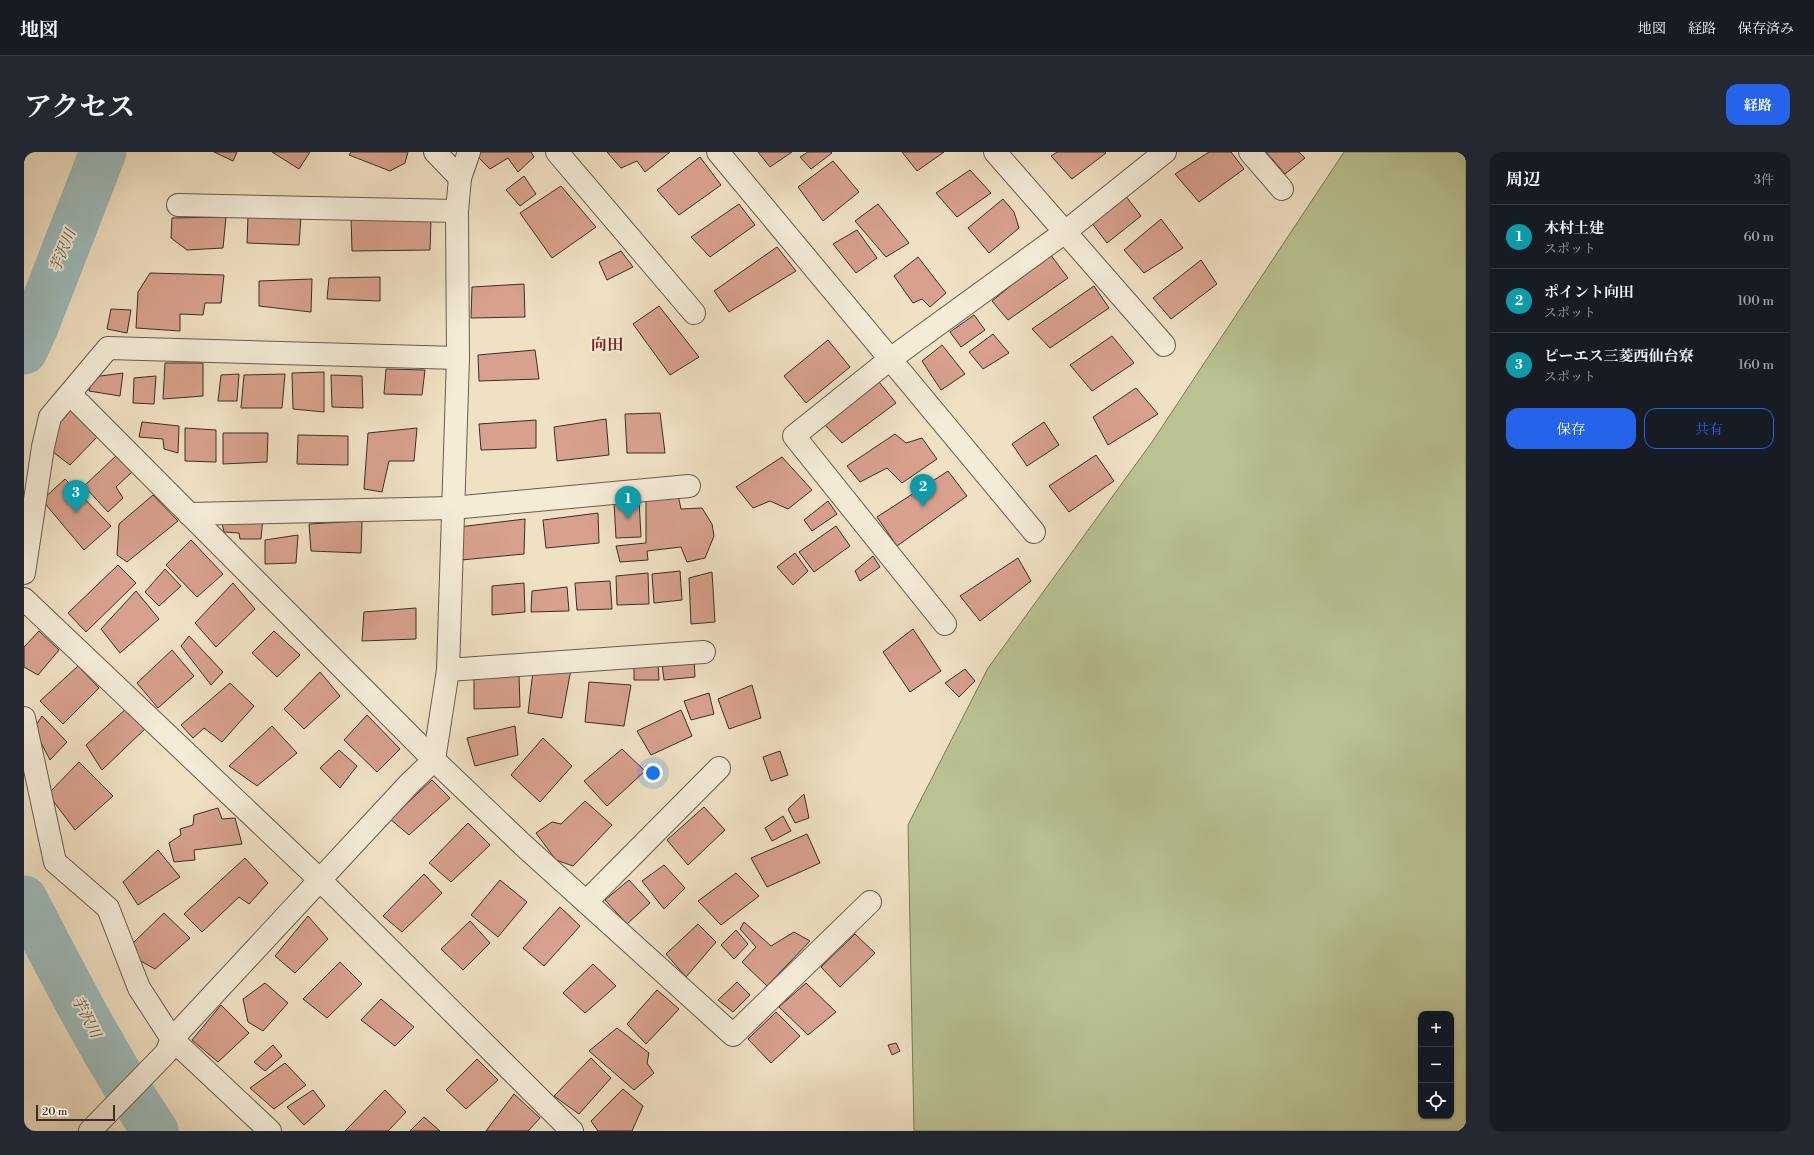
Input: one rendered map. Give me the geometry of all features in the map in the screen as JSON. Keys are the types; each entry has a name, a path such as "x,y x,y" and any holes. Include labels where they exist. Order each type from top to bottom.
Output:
{"street":[{"path":"436,152 460,178"},
{"path":"91,1129 169,1046 319,879 409,784 434,760 448,670 458,358 457,211 460,178 469,152"},
{"path":"557,152 694,314"},
{"path":"718,152 1034,532"},
{"path":"995,152 1164,345"},
{"path":"945,624 794,436 890,360 1066,232 1165,152"},
{"path":"1250,152 1282,189"},
{"path":"178,205 457,211"},
{"path":"24,573 43,446 50,417 108,348 458,358"},
{"path":"70,394 434,760 586,902 733,1035 870,902"},
{"path":"189,514 452,508 689,486"},
{"path":"24,599 319,879 572,1131"},
{"path":"448,670 704,652"},
{"path":"24,718 55,862 108,908 139,988 169,1046 270,1131"},
{"path":"586,902 719,768"}],"green space":[{"path":"1344,152 1466,152 1466,1131 914,1131 908,825 988,668 1152,442"}],"building":[{"path":"214,152 237,152 233,161"},
{"path":"272,152 310,152 299,169"},
{"path":"351,152 408,152 405,163 390,171 349,155"},
{"path":"477,152 531,152 534,157 518,172 508,158 490,169 476,155"},
{"path":"607,152 670,152 645,172 637,161 621,168"},
{"path":"758,152 792,152 770,167"},
{"path":"808,152 832,153 811,169 800,157"},
{"path":"902,152 944,152 917,171"},
{"path":"1057,152 1106,153 1072,179 1051,156"},
{"path":"1209,152 1231,152 1244,169 1199,202 1175,174"},
{"path":"1266,152 1299,152 1305,158 1285,174"},
{"path":"700,157 721,185 679,215 657,190"},
{"path":"833,161 859,192 823,221 798,187"},
{"path":"970,170 991,193 957,217 936,193"},
{"path":"524,176 536,194 520,206 506,190"},
{"path":"561,186 596,227 552,258 520,213"},
{"path":"1125,195 1141,216 1107,243 1091,222"},
{"path":"1003,199 1014,212 1019,228 989,253 968,228"},
{"path":"739,204 755,225 710,257 691,237"},
{"path":"878,204 909,243 886,257 855,221"},
{"path":"248,216 301,216 299,245 247,243"},
{"path":"226,217 223,248 187,250 171,238 172,218"},
{"path":"351,217 431,218 430,250 352,251"},
{"path":"1161,219 1183,248 1144,273 1124,250"},
{"path":"857,230 877,258 856,273 833,244"},
{"path":"777,247 796,271 729,312 714,291"},
{"path":"621,251 633,267 607,280 599,262"},
{"path":"1050,254 1068,278 1008,320 992,301"},
{"path":"918,257 946,293 930,307 922,299 913,303 894,276"},
{"path":"1201,260 1217,284 1171,319 1153,298"},
{"path":"150,273 224,275 221,303 205,303 203,315 180,314 180,331 136,328 138,292"},
{"path":"380,277 380,301 327,299 329,278"},
{"path":"312,279 311,312 259,306 259,281"},
{"path":"524,284 525,317 471,318 472,287"},
{"path":"1094,286 1109,308 1050,348 1032,329"},
{"path":"659,306 699,357 670,375 633,324"},
{"path":"111,309 131,310 127,333 107,329"},
{"path":"974,315 985,330 961,347 950,332"},
{"path":"993,334 1009,353 983,369 969,352"},
{"path":"1112,336 1134,363 1092,391 1070,365"},
{"path":"828,340 850,367 806,403 784,376"},
{"path":"942,345 965,374 941,390 922,361"},
{"path":"535,350 539,379 479,381 478,355"},
{"path":"165,363 203,363 203,396 163,399"},
{"path":"386,369 425,370 422,395 384,394"},
{"path":"324,372 324,412 293,409 292,373"},
{"path":"123,373 120,396 89,391 93,377"},
{"path":"239,374 237,401 218,401 221,375"},
{"path":"285,374 282,408 241,408 244,375"},
{"path":"331,375 362,376 363,408 332,407"},
{"path":"156,376 154,404 133,403 134,378"},
{"path":"879,382 896,403 842,443 824,424"},
{"path":"1136,388 1158,414 1108,445 1093,417"},
{"path":"71,409 98,436 70,465 53,452 54,430"},
{"path":"660,413 665,453 627,453 625,414"},
{"path":"606,419 609,455 557,461 554,427"},
{"path":"536,420 536,448 481,450 479,424"},
{"path":"142,422 179,426 178,453 164,449 163,439 139,437"},
{"path":"1044,422 1059,445 1027,466 1012,444"},
{"path":"185,428 216,430 216,462 185,461"},
{"path":"417,428 414,461 389,461 382,492 364,489 368,433"},
{"path":"223,433 268,433 267,462 223,464"},
{"path":"895,434 906,443 922,438 937,459 902,483 887,468 860,482 847,466"},
{"path":"298,435 348,436 348,465 297,464"},
{"path":"117,455 133,471 116,487 123,498 108,512 84,486"},
{"path":"1096,455 1114,481 1069,512 1049,486"},
{"path":"782,457 812,490 788,509 770,501 753,508 736,487"},
{"path":"948,471 967,496 897,546 877,517"},
{"path":"65,479 111,526 84,550 42,500"},
{"path":"153,495 178,521 127,562 117,555 119,524"},
{"path":"646,495 678,495 681,509 702,508 712,524 714,536 705,558 687,562 681,547 647,551 648,560 620,562 616,546 646,543"},
{"path":"639,499 641,537 616,538 614,502"},
{"path":"828,501 837,514 812,531 804,520"},
{"path":"598,513 599,543 546,548 543,520"},
{"path":"263,517 261,539 240,539 239,533 224,532 221,519"},
{"path":"525,519 524,554 461,560 459,527"},
{"path":"362,521 361,553 311,551 309,524"},
{"path":"836,526 850,546 814,572 799,552"},
{"path":"298,535 296,563 265,564 265,540"},
{"path":"191,540 223,574 197,597 166,565"},
{"path":"795,553 808,571 793,585 777,567"},
{"path":"873,556 880,567 860,581 855,571"},
{"path":"1018,558 1031,581 980,621 960,596"},
{"path":"118,565 136,583 86,632 68,613"},
{"path":"165,569 181,586 159,606 145,592"},
{"path":"680,571 682,600 654,603 652,574"},
{"path":"712,572 715,622 691,624 689,578"},
{"path":"648,573 649,604 617,605 616,576"},
{"path":"610,581 612,609 577,610 575,583"},
{"path":"233,583 255,609 216,647 195,623"},
{"path":"524,583 525,612 492,615 492,586"},
{"path":"567,587 569,611 531,612 532,591"},
{"path":"136,591 159,619 120,653 101,629"},
{"path":"416,608 416,639 362,641 364,612"},
{"path":"913,629 941,671 910,692 883,652"},
{"path":"39,631 59,650 38,675 24,667 24,647"},
{"path":"274,631 300,655 277,677 252,653"},
{"path":"189,636 223,672 211,685 181,646"},
{"path":"172,650 194,676 158,708 137,683"},
{"path":"694,658 695,677 664,680 662,663"},
{"path":"634,663 658,664 659,680 634,680"},
{"path":"78,666 99,688 63,724 40,701"},
{"path":"571,669 562,718 528,713 533,671"},
{"path":"965,669 975,681 959,697 945,683"},
{"path":"320,672 340,696 304,729 284,709"},
{"path":"519,675 520,707 474,709 474,676"},
{"path":"589,682 631,685 624,726 585,722"},
{"path":"230,683 254,706 222,742 204,728 193,738 181,725"},
{"path":"752,685 761,718 729,729 718,699"},
{"path":"709,693 714,714 691,720 684,701"},
{"path":"127,708 147,727 102,770 86,745"},
{"path":"681,710 692,736 651,755 637,731"},
{"path":"367,715 400,749 377,772 344,740"},
{"path":"42,716 67,742 50,760 38,737 35,727"},
{"path":"272,726 297,753 257,786 229,766"},
{"path":"515,726 518,755 475,766 467,738"},
{"path":"543,738 572,766 540,802 511,775"},
{"path":"622,749 645,771 607,806 584,781"},
{"path":"339,750 357,766 340,788 320,768"},
{"path":"780,751 788,775 771,781 763,757"},
{"path":"79,762 113,796 75,830 48,794"},
{"path":"432,780 450,798 409,835 390,819"},
{"path":"804,794 809,818 795,823 788,809"},
{"path":"585,801 612,825 573,866 556,860 536,833 552,822 561,824"},
{"path":"704,807 725,830 688,865 667,840"},
{"path":"218,808 222,819 235,818 242,844 194,850 195,860 174,862 169,843 181,835 180,829 193,825 194,815"},
{"path":"783,816 791,831 772,841 765,828"},
{"path":"468,823 490,845 451,882 429,863"},
{"path":"807,834 820,863 767,887 751,858"},
{"path":"158,850 180,877 138,905 123,882"},
{"path":"245,858 268,883 249,904 239,897 202,932 184,914"},
{"path":"664,865 685,888 664,909 642,881"},
{"path":"736,873 759,896 721,925 698,901"},
{"path":"424,874 442,893 402,932 383,916"},
{"path":"500,880 527,902 498,937 471,915"},
{"path":"629,880 650,903 627,924 605,900"},
{"path":"560,907 580,926 544,966 523,948"},
{"path":"164,913 190,938 155,969 137,959 133,943"},
{"path":"308,916 328,939 295,973 275,956"},
{"path":"470,921 490,943 463,970 441,949"},
{"path":"744,922 771,946 794,932 810,941 767,986 742,962 756,947 740,929"},
{"path":"698,924 716,942 686,977 666,954"},
{"path":"736,930 748,944 734,959 721,945"},
{"path":"855,934 875,953 840,987 821,967"},
{"path":"340,962 362,984 327,1018 303,999"},
{"path":"593,964 616,986 585,1013 563,993"},
{"path":"737,982 750,995 733,1012 718,1000"},
{"path":"265,983 288,1003 263,1031 248,1022 243,999"},
{"path":"806,983 836,1012 808,1035 779,1007"},
{"path":"657,990 679,1009 646,1044 627,1024"},
{"path":"381,999 414,1027 395,1046 361,1020"},
{"path":"221,1005 249,1033 218,1062 192,1040"},
{"path":"776,1012 800,1036 771,1063 748,1039"},
{"path":"617,1028 649,1053 647,1063 654,1073 634,1090 589,1051"},
{"path":"896,1043 900,1051 892,1055 888,1045"},
{"path":"273,1045 282,1056 265,1071 254,1062"},
{"path":"591,1058 611,1078 579,1114 554,1096"},
{"path":"477,1059 498,1080 466,1109 446,1090"},
{"path":"285,1063 306,1085 274,1109 250,1088"},
{"path":"623,1089 643,1106 632,1131 598,1131 591,1121"},
{"path":"313,1090 325,1106 304,1125 287,1107"},
{"path":"385,1090 406,1112 388,1131 345,1131"},
{"path":"514,1094 540,1118 528,1131 486,1131"},
{"path":"424,1117 440,1131 410,1131"}],"waterway":[{"name":"芋沢川","path":"24,351 35,327 103,152"},
{"name":"芋沢川","path":"24,899 102,1046 155,1131"}],"place":[{"name":"ポイント向田","path":"923,507"},
{"name":"ピーエス三菱西仙台寮","path":"76,513"},
{"name":"木村土建","path":"628,519"}],"district":[{"name":"向田","path":"607,345"}]}
